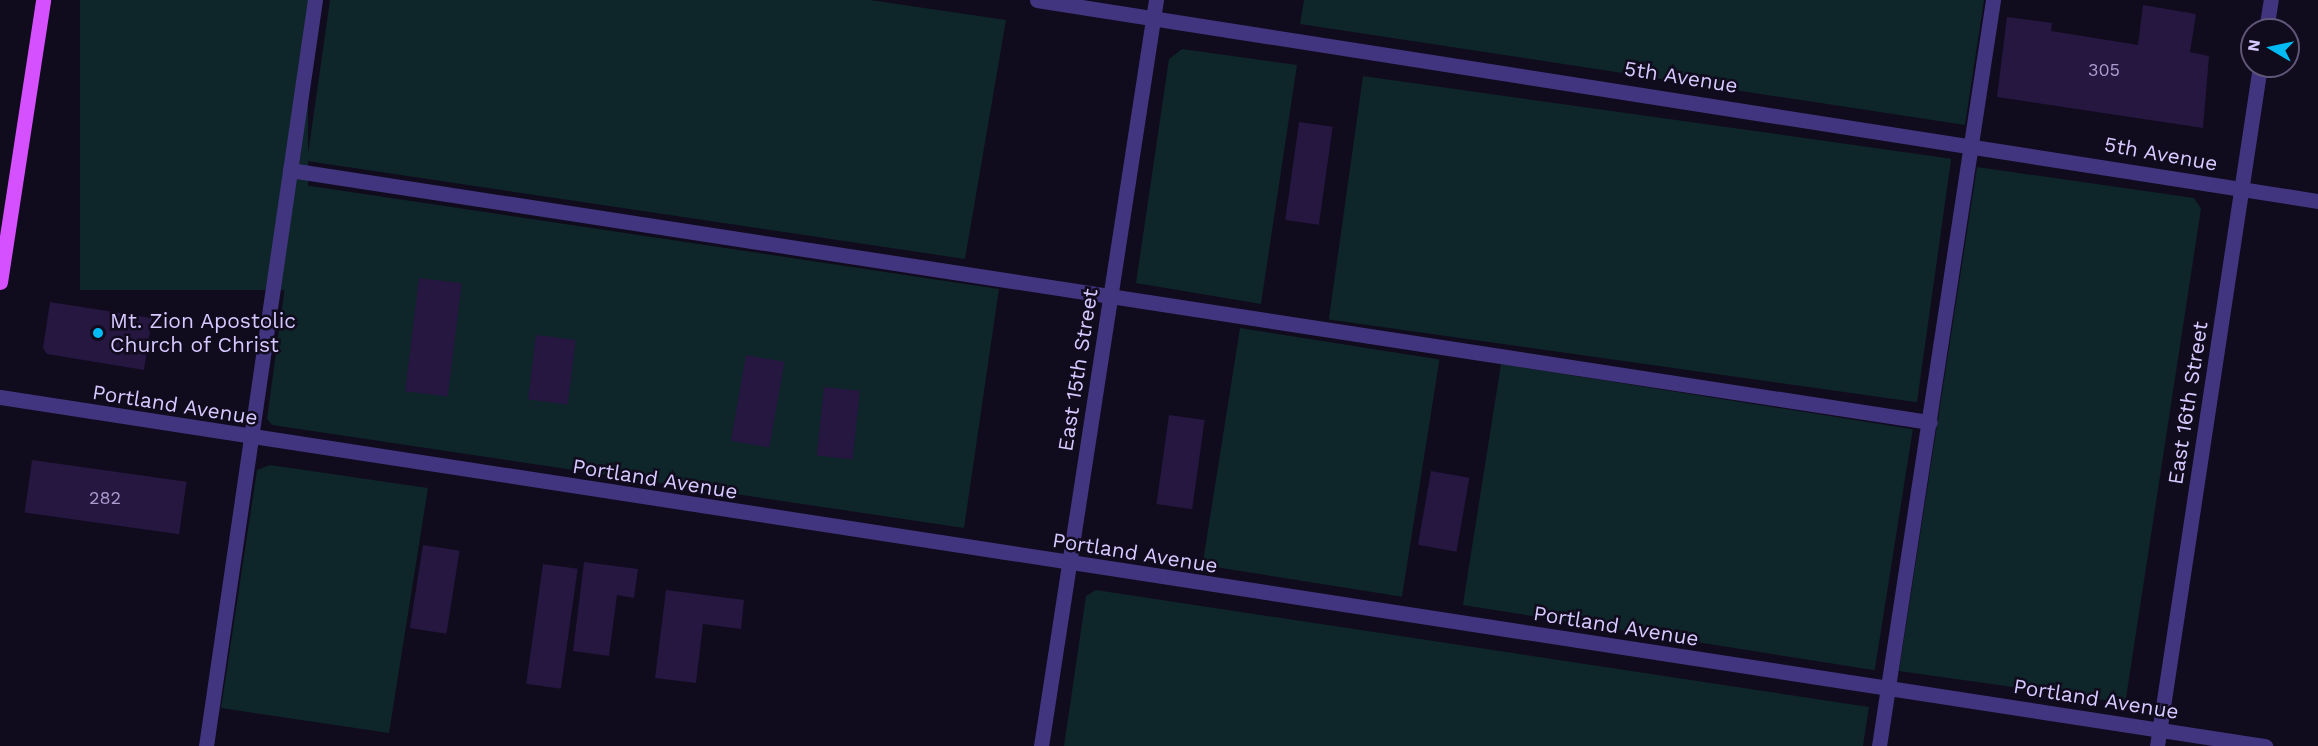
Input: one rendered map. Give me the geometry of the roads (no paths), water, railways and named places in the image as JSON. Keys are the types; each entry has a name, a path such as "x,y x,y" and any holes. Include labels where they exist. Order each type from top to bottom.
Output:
{"main road":[{"path":"0,282 43,0"}],"street":[{"path":"206,746 254,439 315,0"},
{"name":"5th Avenue","path":"1037,0 1971,143 2318,201"},
{"name":"East 15th Street","path":"1041,746 1156,0"},
{"path":"1879,746 1993,0"},
{"path":"2268,18 2271,0"},
{"name":"East 16th Street","path":"2157,746 2258,78"},
{"path":"290,170 1930,422"},
{"name":"Portland Avenue","path":"0,397 254,439 1069,565 2265,746"}],"place":[{"name":"Mt. Zion Apostolic Church of Christ","path":"98,333"}]}
